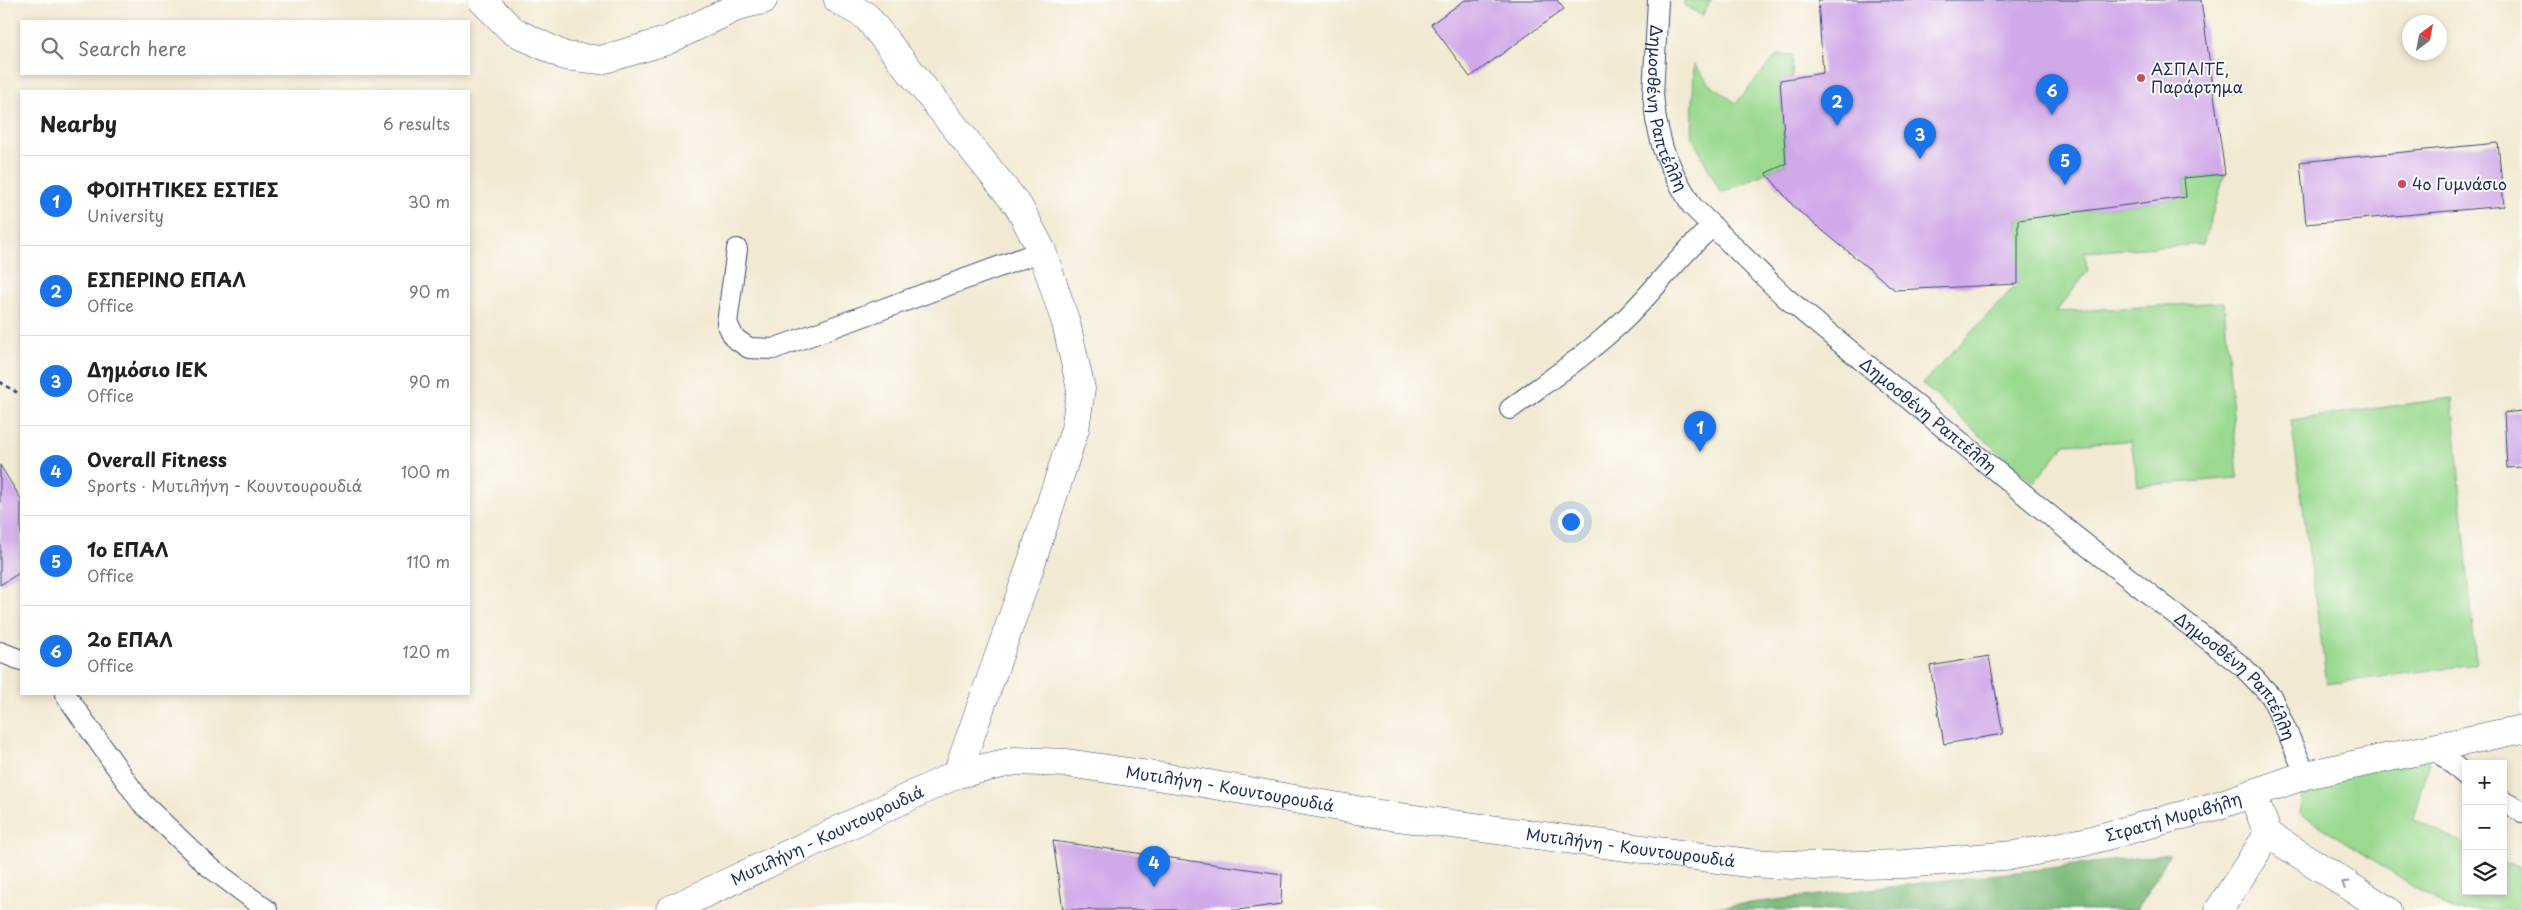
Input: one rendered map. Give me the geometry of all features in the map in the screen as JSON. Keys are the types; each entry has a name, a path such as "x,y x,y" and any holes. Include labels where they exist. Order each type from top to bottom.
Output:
{"main road":[{"path":"482,0 513,31 565,56 600,60 666,41 741,5 764,0"},
{"path":"838,0 866,16 1019,207 1042,251 1066,323 1081,389 1075,429 1026,579 957,774"},
{"name":"Στρατή Μυριβήλη","path":"1817,866 1904,864 2014,855 2144,827 2253,795 2306,775 2434,746 2522,729"},
{"name":"Μυτιλήνη - Κουντουρουδιά","path":"670,910 957,774 1015,761 1067,763 1197,782 1391,816 1748,863 1817,866"},
{"path":"2253,795 2268,834 2387,910"},
{"path":"2219,910 2268,834"}],"lane":[{"name":"Δημοσθένη Ραπτέλλη","path":"1658,0 1653,95 1656,120 1664,149 1676,178 1692,206 1785,297 2076,537 2243,668 2271,696 2306,775"},
{"path":"1510,409 1584,355 1625,319 1690,246 1713,226"},
{"path":"737,249 726,323 734,338 749,348 773,349 1042,251"},
{"path":"0,652 20,660"},
{"path":"66,695 141,802 207,865 267,910"},
{"path":"2434,746 2462,772"}],"path":[{"path":"0,382 20,394"}],"green space":[{"path":"1685,0 1711,0 1702,16 1683,4"},
{"path":"1777,55 1793,55 1792,78 1780,81 1786,164 1721,193 1692,137 1694,64 1710,84 1736,103"},
{"path":"2225,174 2203,244 2084,252 2088,271 2056,312 2224,302 2238,478 2138,486 2131,441 2065,444 2034,483 1922,384 2017,284 2018,220 2186,197 2184,178"},
{"path":"2452,398 2476,664 2327,684 2291,420"},
{"path":"2433,746 2413,819 2462,843 2462,895 2507,895 2507,864 2522,868 2522,910 2451,910 2300,813 2306,775"},
{"path":"2170,854 2137,910 1691,910"}],"building":[{"path":"1465,0 1557,0 1564,9 1470,77 1431,24"},
{"path":"1818,0 2201,0 2225,174 2184,178 2186,197 2018,220 2018,284 1895,290 1795,208 1766,173 1786,164 1780,80 1823,73"},
{"name":"4ο Γυμνάσιο","path":"2498,143 2504,206 2306,224 2300,162"},
{"path":"2522,411 2522,467 2507,468 2504,413"},
{"path":"0,465 20,497 20,573 0,585"},
{"path":"1989,656 2003,734 1944,744 1930,666"},
{"path":"1053,841 1282,874 1281,904 1238,910 1063,910"}],"place":[{"name":"ΑΣΠΑΙΤΕ, Παράρτημα","path":"2141,78"},
{"name":"2ο ΕΠΑΛ","path":"2052,115"},
{"name":"ΕΣΠΕΡΙΝΟ ΕΠΑΛ","path":"1837,126"},
{"name":"Δημόσιο ΙΕΚ","path":"1920,159"},
{"name":"4ο Γυμνάσιο","path":"2402,184"},
{"name":"1ο ΕΠΑΛ","path":"2065,185"},
{"name":"ΦΟΙΤΗΤΙΚΕΣ ΕΣΤΙΕΣ","path":"1700,452"},
{"name":"Overall Fitness","path":"1154,887"}]}
